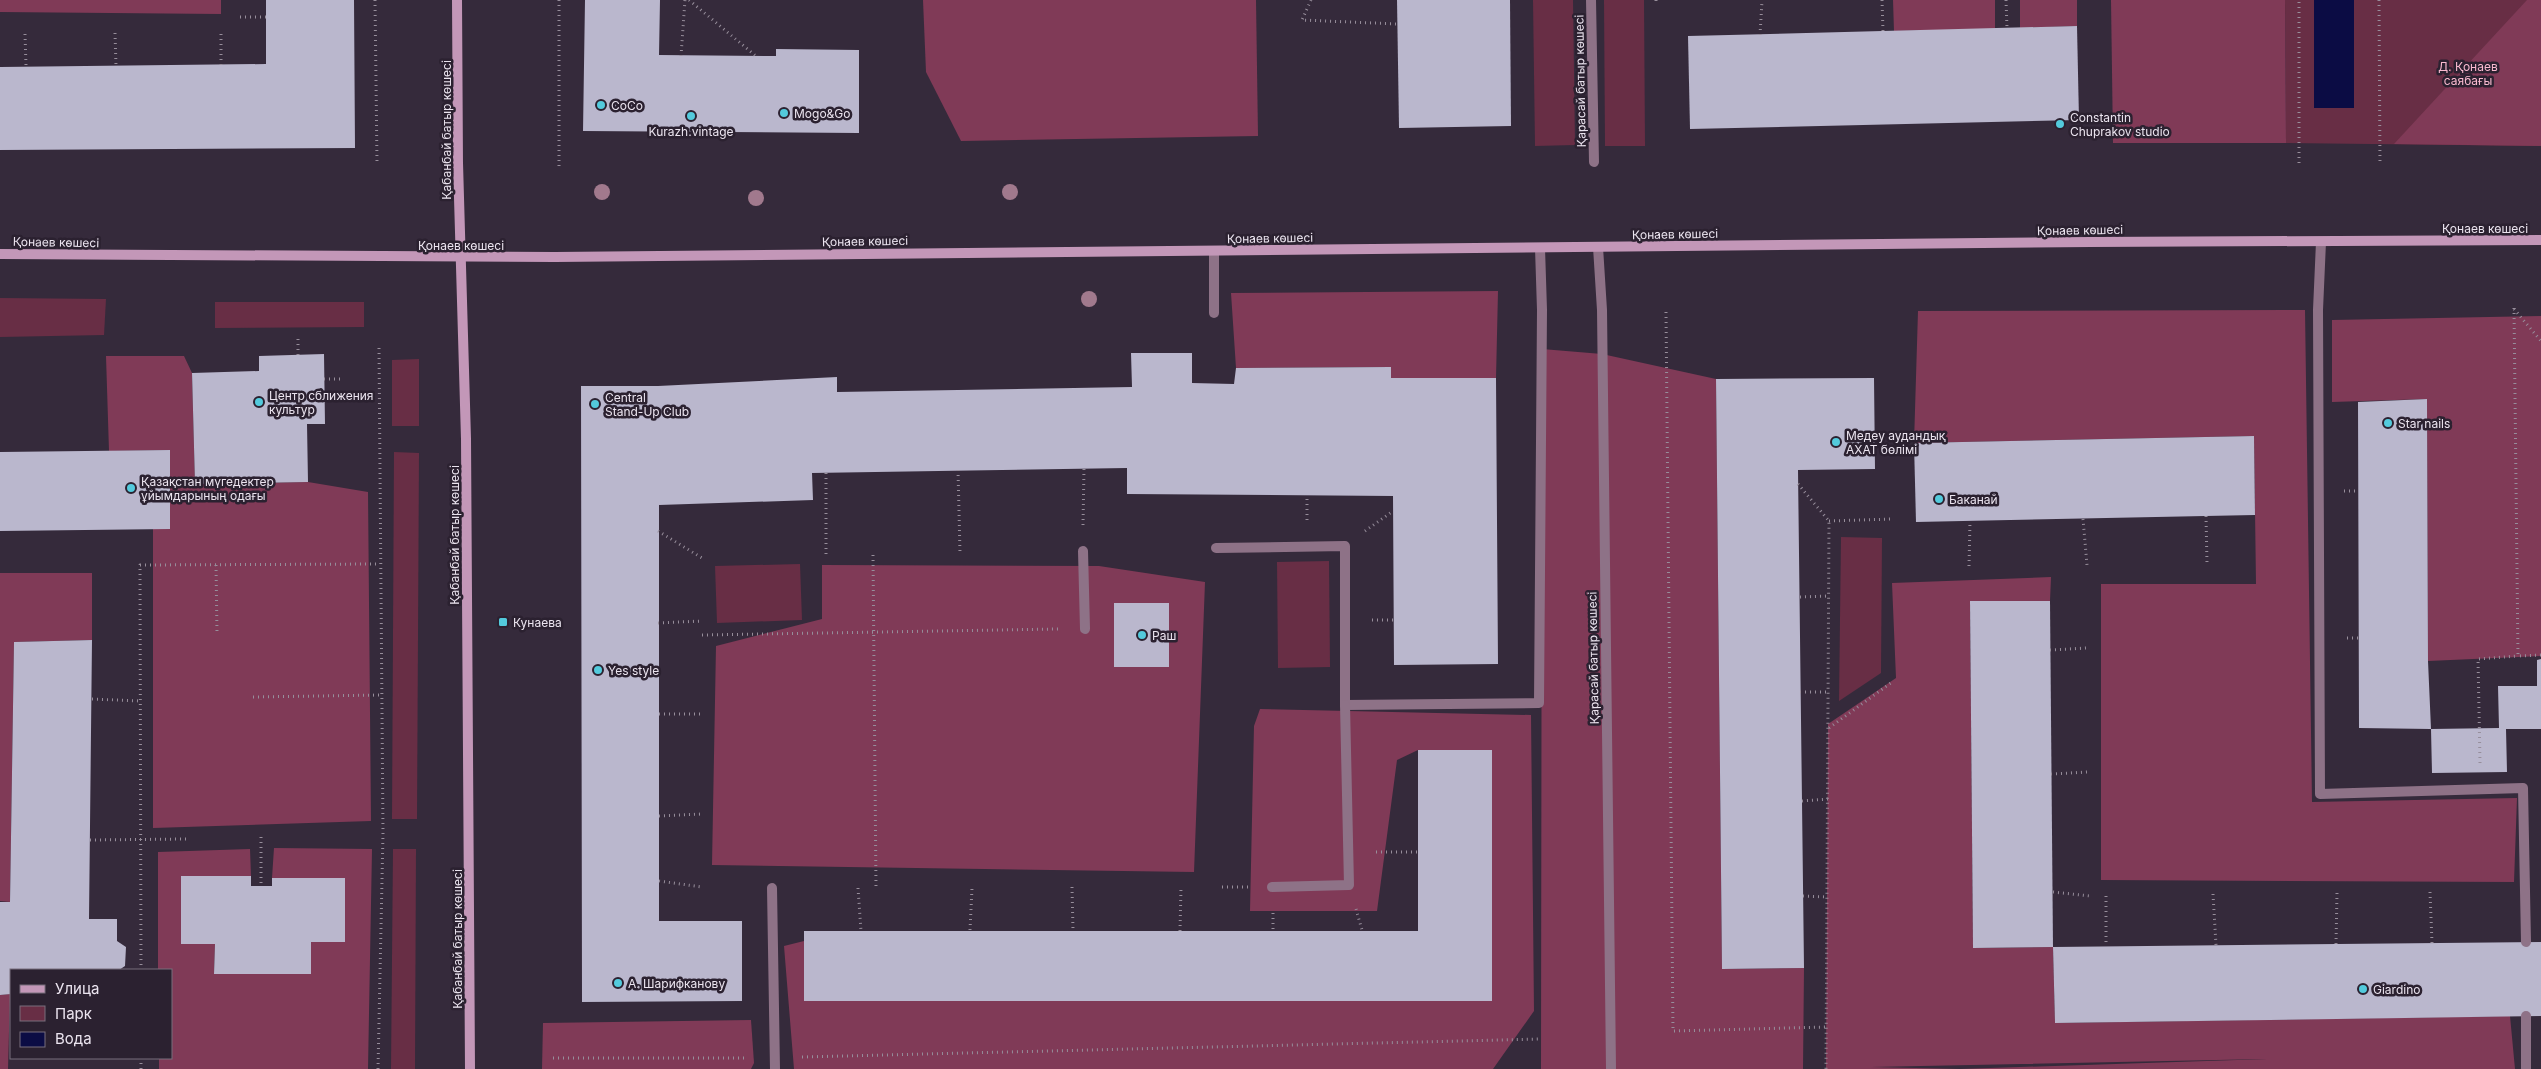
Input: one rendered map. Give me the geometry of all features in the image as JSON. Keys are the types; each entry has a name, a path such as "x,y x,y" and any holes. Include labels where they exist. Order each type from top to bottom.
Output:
{"street":[{"name":"Қабанбай батыр көшесі","path":"457,0 460,258 466,439 470,1069"},
{"name":"Қарасай батыр көшесі","path":"1591,0 1594,162"},
{"name":"Қонаев көшесі","path":"0,254 460,258 2541,240"},
{"path":"2321,242 2318,310 2320,794 2523,788 2526,942"},
{"name":"Қарасай батыр көшесі","path":"1598,247 1602,310 1611,1069"},
{"path":"1345,705 1540,703 1542,310 1540,248"},
{"path":"1214,251 1214,312"},
{"path":"1216,548 1345,546 1345,705 1349,885 1272,887"},
{"path":"1083,551 1084,629"},
{"path":"772,888 775,1069"},
{"path":"2526,1016 2526,1069"}],"path":[{"path":"375,0 377,162"},
{"path":"559,0 559,166"},
{"path":"682,56 685,0"},
{"path":"689,0 757,56"},
{"path":"1312,0 1302,20 1398,24"},
{"path":"1882,0 1883,31"},
{"path":"2006,0 2007,28"},
{"path":"2298,163 2299,0"},
{"path":"2379,0 2380,165"},
{"path":"1760,34 1762,1"},
{"path":"240,17 266,17"},
{"path":"115,33 116,66"},
{"path":"221,33 221,65"},
{"path":"25,34 26,66"},
{"path":"2518,656 2514,308 2541,341"},
{"path":"1666,312 1673,1031 1827,1027"},
{"path":"298,339 298,355"},
{"path":"378,1069 384,833 380,564 380,348"},
{"path":"324,379 343,379"},
{"path":"1083,551 1084,468"},
{"path":"958,470 960,553"},
{"path":"826,473 826,556"},
{"path":"1798,484 1829,521 1826,1069"},
{"path":"1345,546 1393,511"},
{"path":"2206,516 2207,562"},
{"path":"1829,521 1892,518"},
{"path":"2083,519 2086,566"},
{"path":"1969,566 1970,521"},
{"path":"658,531 702,558"},
{"path":"873,555 876,888"},
{"path":"141,969 140,565 380,564"},
{"path":"216,565 217,633"},
{"path":"1800,597 1829,596"},
{"path":"658,623 702,622"},
{"path":"702,635 1084,629"},
{"path":"2050,650 2087,648"},
{"path":"2480,790 2478,659 2541,655"},
{"path":"1829,728 1892,682"},
{"path":"1800,692 1828,692"},
{"path":"253,697 382,695"},
{"path":"92,699 140,701"},
{"path":"659,714 702,714"},
{"path":"2051,774 2088,772"},
{"path":"1802,802 1828,799"},
{"path":"659,816 702,814"},
{"path":"261,837 262,886"},
{"path":"90,840 186,839"},
{"path":"1348,852 1418,852"},
{"path":"659,881 702,887"},
{"path":"1072,887 1073,930"},
{"path":"1180,931 1181,887"},
{"path":"858,888 861,931"},
{"path":"970,930 972,888"},
{"path":"2052,892 2090,896"},
{"path":"2430,892 2432,943"},
{"path":"2336,944 2337,893"},
{"path":"2213,894 2216,946"},
{"path":"1803,896 1828,897"},
{"path":"2106,896 2106,946"},
{"path":"1016,1052 1541,1039"}],"green space":[{"path":"0,0 221,0 221,14 0,12"},
{"path":"923,0 1256,0 1258,136 961,141 926,72"},
{"path":"1533,0 1573,0 1575,145 1535,146"},
{"path":"1604,0 1644,0 1645,146 1605,146"},
{"path":"1893,0 1995,0 1995,29 1894,31"},
{"path":"2020,0 2077,0 2077,26 2020,28"},
{"path":"2111,0 2285,0 2286,143 2113,143"},
{"name":"Д. Қонаев саябағы","path":"2285,0 2541,0 2541,146 2286,143"},
{"path":"2527,0 2541,0 2541,146 2394,144"},
{"path":"1498,291 1496,378 1391,378 1390,367 1236,368 1231,293"},
{"path":"0,298 106,299 104,335 0,337"},
{"path":"215,302 364,302 364,327 215,328"},
{"path":"2305,310 2312,802 2517,798 2514,882 2101,880 2101,584 2256,584 2254,436 1914,443 1918,311"},
{"path":"2541,316 2541,656 2428,661 2427,399 2332,402 2332,320"},
{"path":"1542,349 1602,354 1716,379 1722,969 1804,968 1803,1069 1541,1069"},
{"path":"106,356 184,356 192,373 195,484 308,482 368,492 371,821 153,828 153,529 170,529 170,450 109,451"},
{"path":"419,359 419,426 392,426 392,360"},
{"path":"394,452 419,453 417,819 392,819"},
{"path":"1841,537 1882,538 1881,673 1839,701"},
{"path":"1329,561 1330,667 1278,668 1277,562"},
{"path":"800,564 802,620 717,623 715,566"},
{"path":"822,565 1099,566 1205,582 1194,872 712,865 716,646 822,619"},
{"path":"0,573 92,573 92,640 14,642 10,902 0,901"},
{"path":"2051,577 2050,601 1970,601 1973,948 2053,947 2055,1023 2510,1016 2515,1069 1960,1069 1826,1069 1828,724 1896,678 1892,583","holes":["2266,1059 2267,1059 1960,1069 1871,1067"]},
{"path":"1260,709 1531,715 1534,1011 1493,1069 794,1069 784,946 804,941 805,1001 1491,1001 1492,751 1418,750 1397,760 1377,911 1250,911 1254,726"},
{"path":"274,848 372,849 368,1069 159,1069 159,1059 172,1059 172,969 158,969 158,852 250,849 251,876 181,876 181,944 215,944 214,974 311,974 311,942 345,942 345,878 272,878"},
{"path":"393,849 416,849 415,1069 391,1069"},
{"path":"10,994 8,1069 0,1069 0,995"},
{"path":"751,1020 754,1063 751,1069 542,1069 543,1023"}],"water":[{"path":"2314,0 2354,0 2354,108 2314,108"}],"building":[{"path":"266,0 354,0 355,148 0,150 0,67 266,64"},
{"path":"585,0 660,0 659,55 776,56 776,49 859,50 859,133 583,131"},
{"path":"1397,0 1510,0 1511,126 1399,128"},
{"path":"2077,26 2079,120 1690,129 1688,36"},
{"path":"1131,353 1192,353 1192,383 1234,384 1236,368 1391,367 1391,378 1496,378 1498,664 1394,665 1393,496 1127,494 1127,468 812,473 813,500 659,505 659,921 742,921 742,1001 582,1002 581,386 658,386 837,377 837,392 1132,387"},
{"name":"Центр сближения культур","path":"324,354 325,424 307,424 308,482 195,484 192,373 259,371 259,356"},
{"path":"1874,378 1875,469 1798,470 1804,968 1722,969 1716,379"},
{"path":"2427,399 2428,661 2431,729 2359,728 2358,402"},
{"path":"2254,436 2255,515 1916,522 1914,443"},
{"path":"170,450 170,529 0,531 0,452"},
{"path":"1970,601 2050,601 2053,947 1973,948"},
{"name":"Раш","path":"1114,603 1169,603 1169,667 1114,667"},
{"path":"92,640 89,919 117,919 117,941 126,947 125,966 120,969 10,969 10,994 0,995 0,902 10,902 14,642"},
{"path":"2541,659 2541,729 2506,729 2507,772 2432,773 2431,729 2499,728 2498,686 2537,686 2537,660"},
{"path":"1418,750 1492,750 1492,1001 804,1001 804,931 1418,931"},
{"path":"181,876 251,876 251,886 272,886 272,878 345,878 345,942 311,942 311,974 214,974 215,944 181,944"},
{"path":"2541,942 2541,1016 2055,1023 2053,947"}],"place":[{"name":"CoCo","path":"601,105"},
{"name":"Mogo&Go","path":"784,113"},
{"name":"Kurazh.vintage","path":"691,116"},
{"name":"Constantin Chuprakov studio","path":"2060,124"},
{"name":"Центр сближения культур","path":"259,402"},
{"name":"Central Stand-Up Club","path":"595,404"},
{"name":"Star nails","path":"2388,423"},
{"name":"Медеу аудандық АХАТ бөлімі","path":"1836,442"},
{"name":"Қазақстан мүгедектер ұйымдарының одағы","path":"131,488"},
{"name":"Баканай","path":"1939,499"},
{"name":"Кунаева","path":"503,622"},
{"name":"Раш","path":"1142,635"},
{"name":"Yes style","path":"598,670"},
{"name":"А. Шарифканову","path":"618,983"},
{"name":"Giardino","path":"2363,989"}]}
